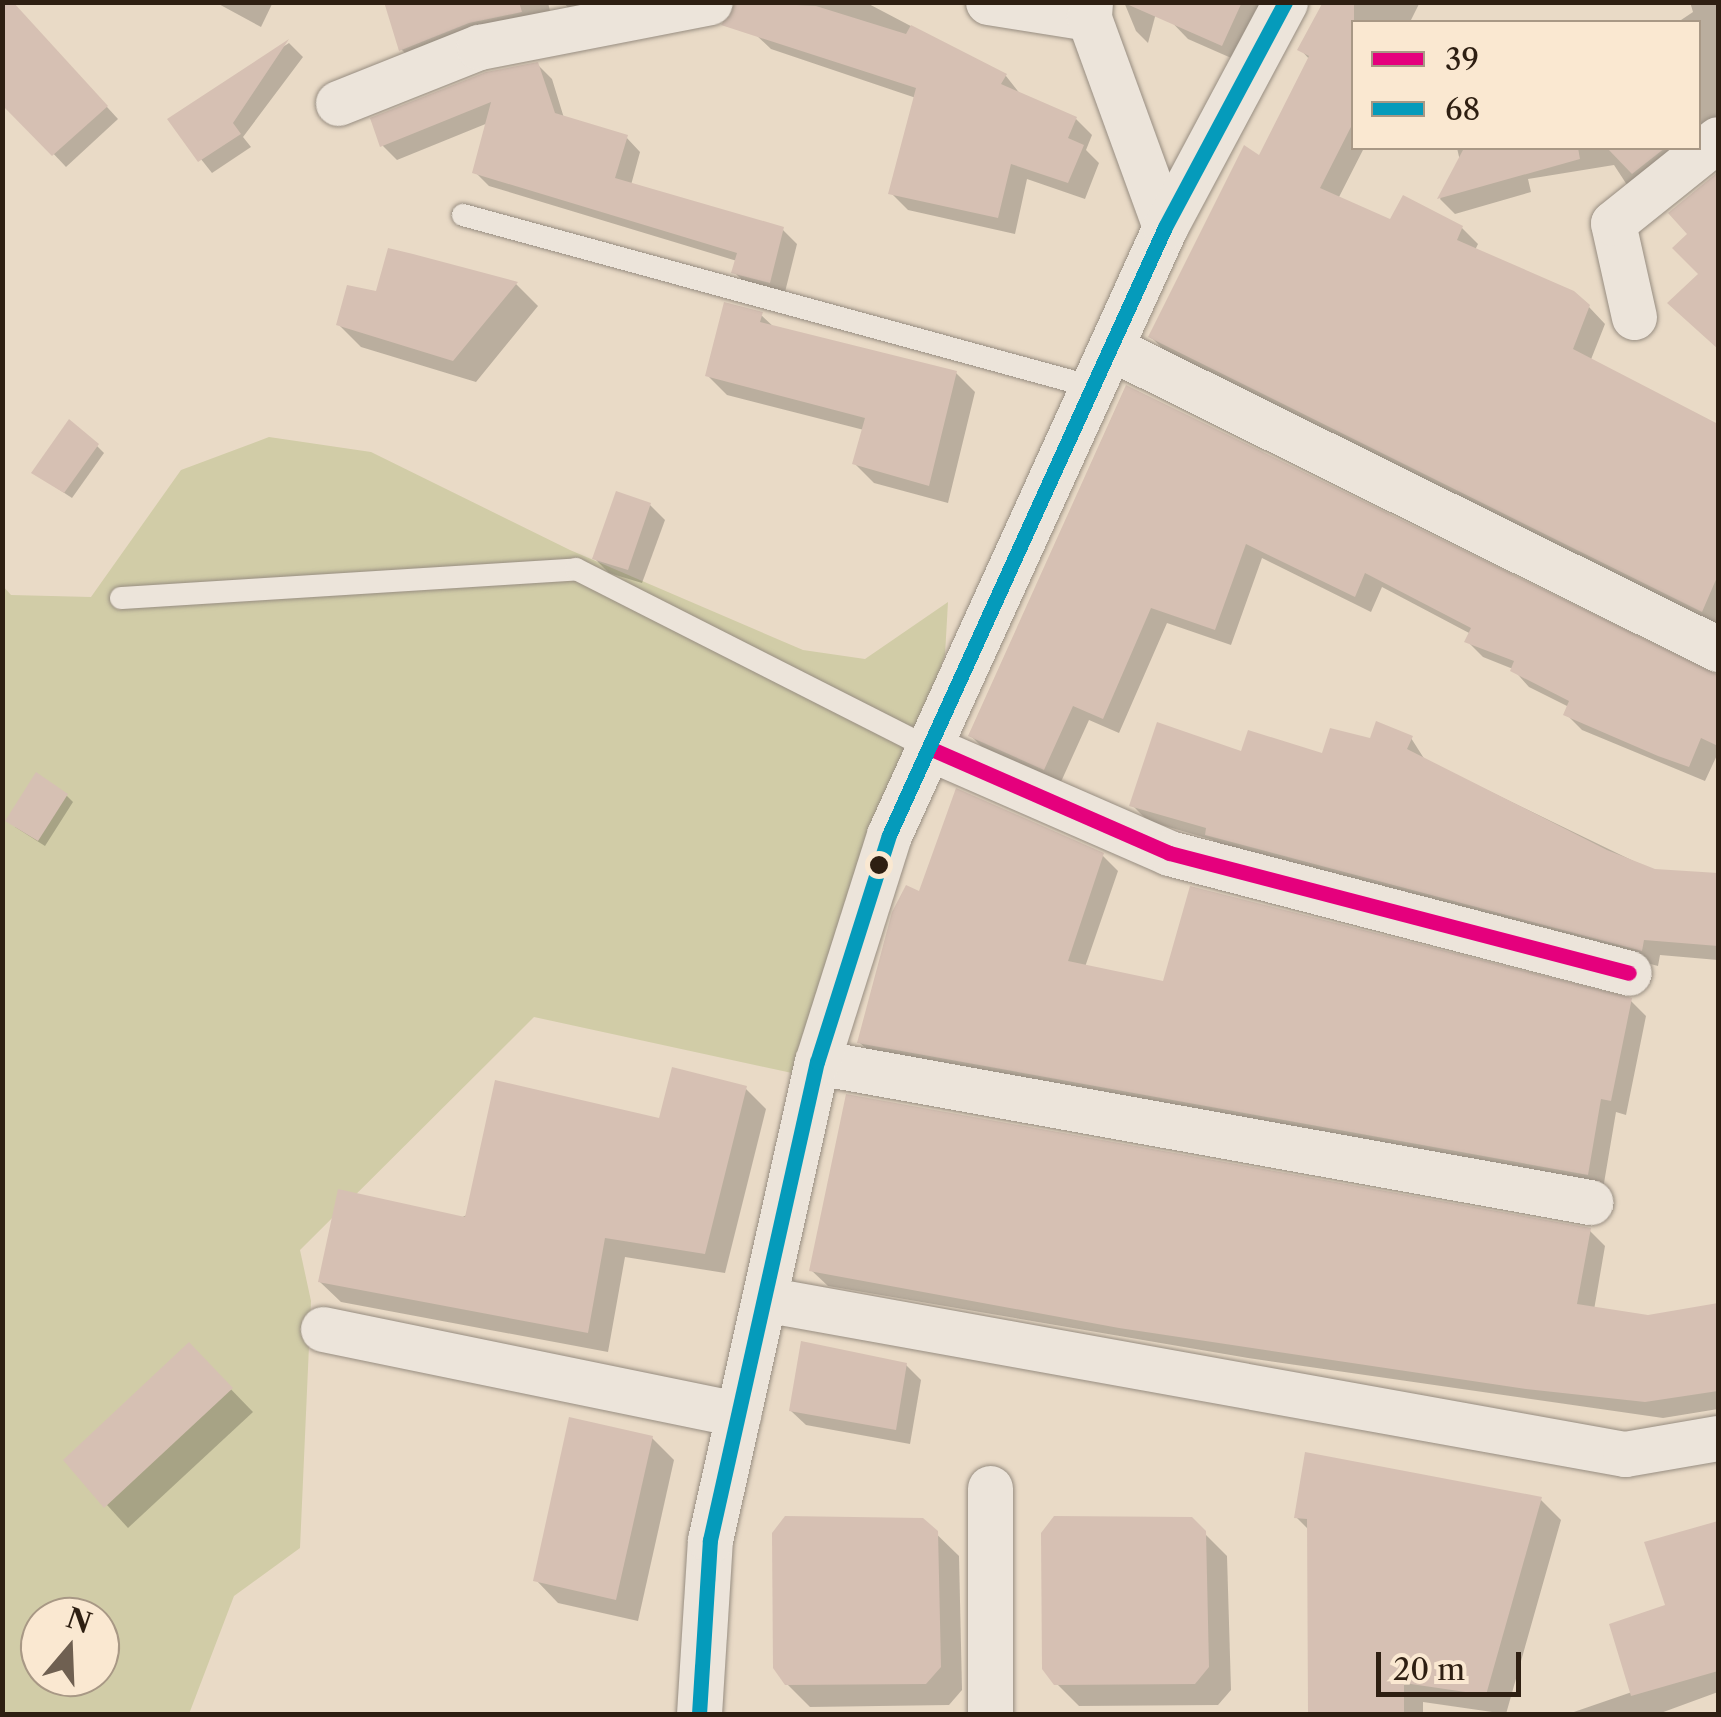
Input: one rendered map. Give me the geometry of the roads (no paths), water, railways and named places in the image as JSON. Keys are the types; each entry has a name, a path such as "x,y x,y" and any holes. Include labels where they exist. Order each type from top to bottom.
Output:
{"street":[{"path":"338,103 479,47 710,2"},
{"path":"988,2 1090,10 1165,227"},
{"path":"699,1714 710,1540 817,1062 889,835 1165,227 1286,2"},
{"path":"1634,317 1612,223 1718,139"},
{"path":"1102,367 1718,649"},
{"path":"928,748 1169,853 1629,974"},
{"path":"817,1062 1590,1202"},
{"path":"764,1299 1624,1454 1718,1438"},
{"path":"323,1329 738,1414"},
{"path":"990,1488 990,1714"}],"lane":[{"path":"462,215 1102,367"},
{"path":"121,598 576,569 928,748"}]}
